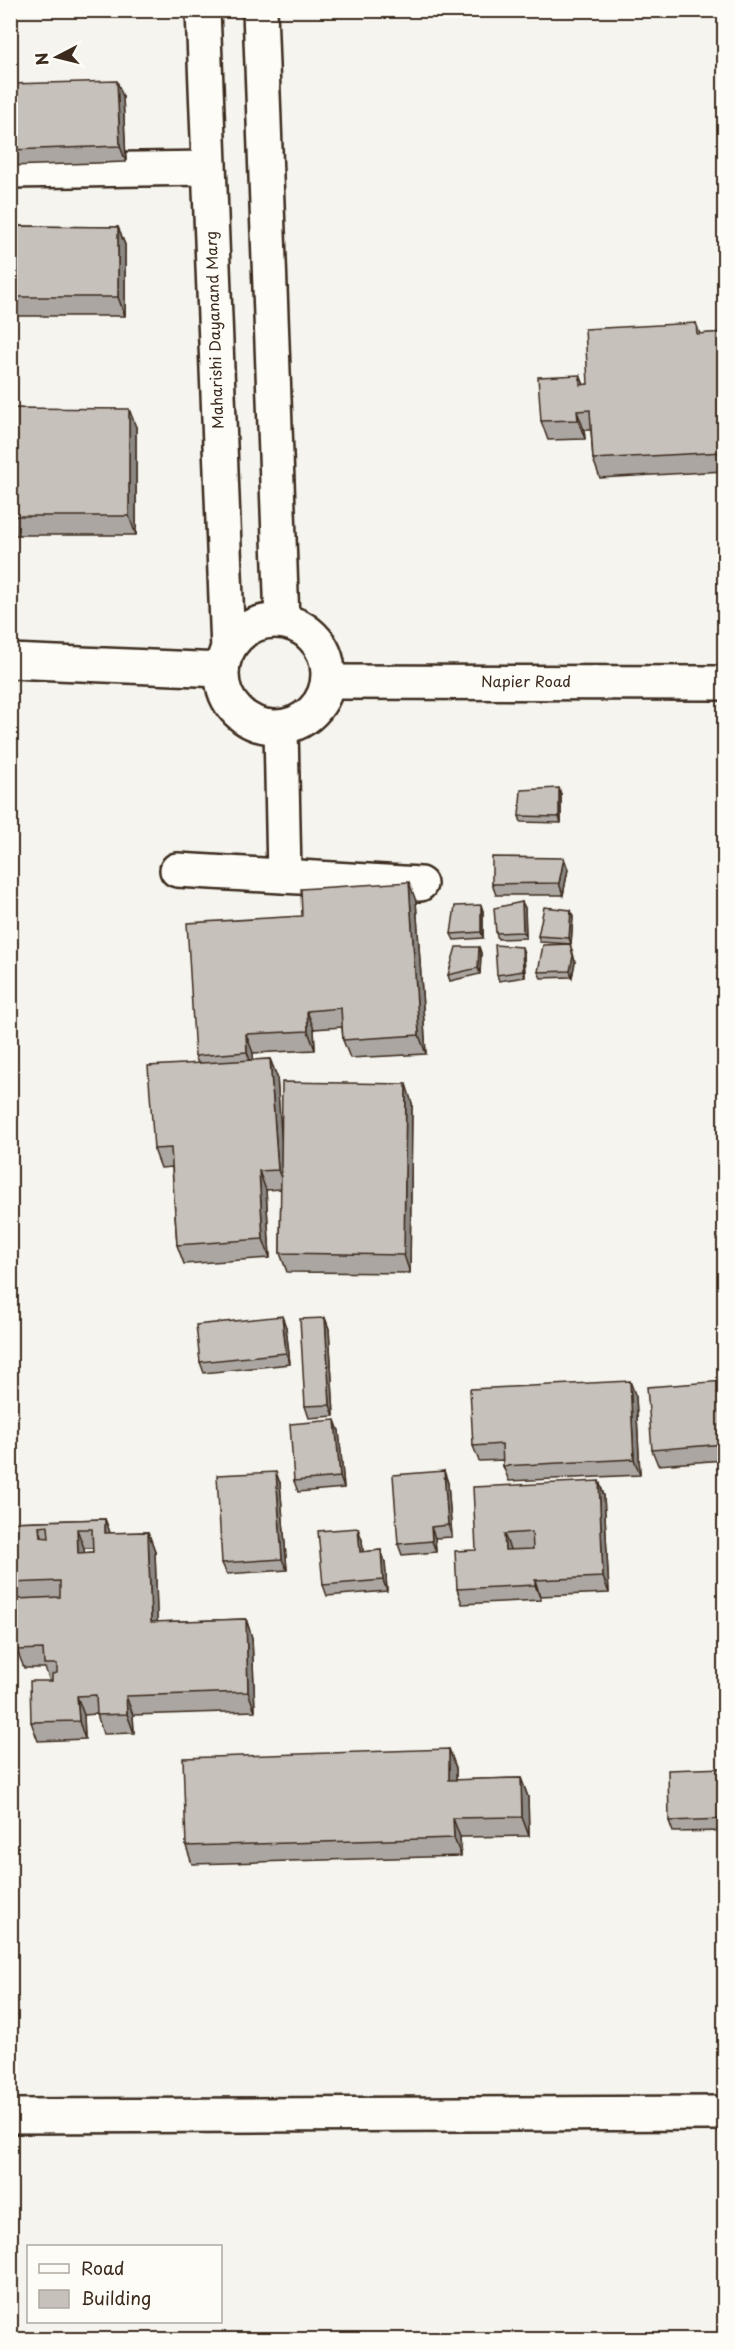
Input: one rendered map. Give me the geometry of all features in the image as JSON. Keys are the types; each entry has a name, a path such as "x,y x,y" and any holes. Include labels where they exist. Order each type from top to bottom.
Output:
{"street":[{"name":"Maharishi Dayanand Marg","path":"203,10 225,660"},
{"path":"260,10 282,621"},
{"path":"10,171 208,168"},
{"path":"282,621 308,632 314,639 325,654 328,682 320,704 303,720 281,728 258,725 238,713 226,693 225,660 241,633 261,623 282,621"},
{"path":"10,662 225,660"},
{"name":"Napier Road","path":"328,682 724,683"},
{"path":"281,728 284,876"},
{"path":"177,870 420,884"},
{"path":"10,2116 724,2113"}],"building":[{"path":"117,81 120,146 10,150 10,84"},
{"path":"10,226 118,227 118,297 10,297"},
{"path":"696,323 697,334 724,332 724,452 593,459 590,410 577,411 578,420 541,421 538,377 580,375 580,385 588,384 585,329"},
{"path":"10,408 129,409 129,516 10,516 13,473 10,473"},
{"path":"559,788 559,817 519,816 521,790"},
{"path":"492,857 564,858 559,883 492,884"},
{"path":"409,882 419,1035 343,1040 341,1008 307,1011 308,1031 246,1034 247,1052 195,1056 187,923 302,916 301,889"},
{"path":"522,902 523,932 496,933 494,908"},
{"path":"481,905 481,932 451,934 455,906"},
{"path":"544,907 571,910 569,938 538,936"},
{"path":"570,944 573,956 570,971 538,972 543,945"},
{"path":"495,945 522,947 523,971 497,975"},
{"path":"456,947 479,947 478,968 448,975"},
{"path":"270,1059 278,1170 259,1171 263,1239 177,1245 171,1148 154,1149 148,1066"},
{"path":"282,1082 406,1084 404,1255 280,1253"},
{"path":"282,1316 286,1353 200,1362 196,1325"},
{"path":"325,1318 330,1405 305,1406 300,1319"},
{"path":"630,1381 634,1459 503,1466 502,1444 473,1446 470,1389"},
{"path":"724,1381 724,1444 652,1450 647,1387"},
{"path":"335,1420 340,1477 294,1481 290,1424"},
{"path":"444,1471 448,1525 431,1527 432,1541 398,1544 393,1475"},
{"path":"276,1472 282,1559 222,1563 217,1475"},
{"path":"599,1481 603,1577 535,1580 535,1585 457,1589 455,1551 476,1550 473,1487","holes":["532,1532 533,1549 505,1550 504,1534"]},
{"path":"724,1507 724,1552 721,1553 718,1508"},
{"path":"105,1519 105,1533 148,1532 151,1622 246,1619 248,1692 126,1696 127,1714 97,1715 96,1695 77,1696 79,1721 31,1722 30,1681 52,1681 52,1674 57,1673 57,1664 44,1664 43,1649 17,1650 16,1599 60,1597 60,1581 10,1583 10,1522","holes":["48,1526 49,1538 40,1537 39,1527","77,1529 92,1529 93,1552 78,1553"]},
{"path":"358,1528 360,1552 381,1550 383,1580 323,1585 318,1531"},
{"path":"449,1749 449,1780 521,1778 522,1817 453,1818 454,1838 186,1846 183,1758"},
{"path":"724,1768 724,1819 669,1821 668,1770"}]}
